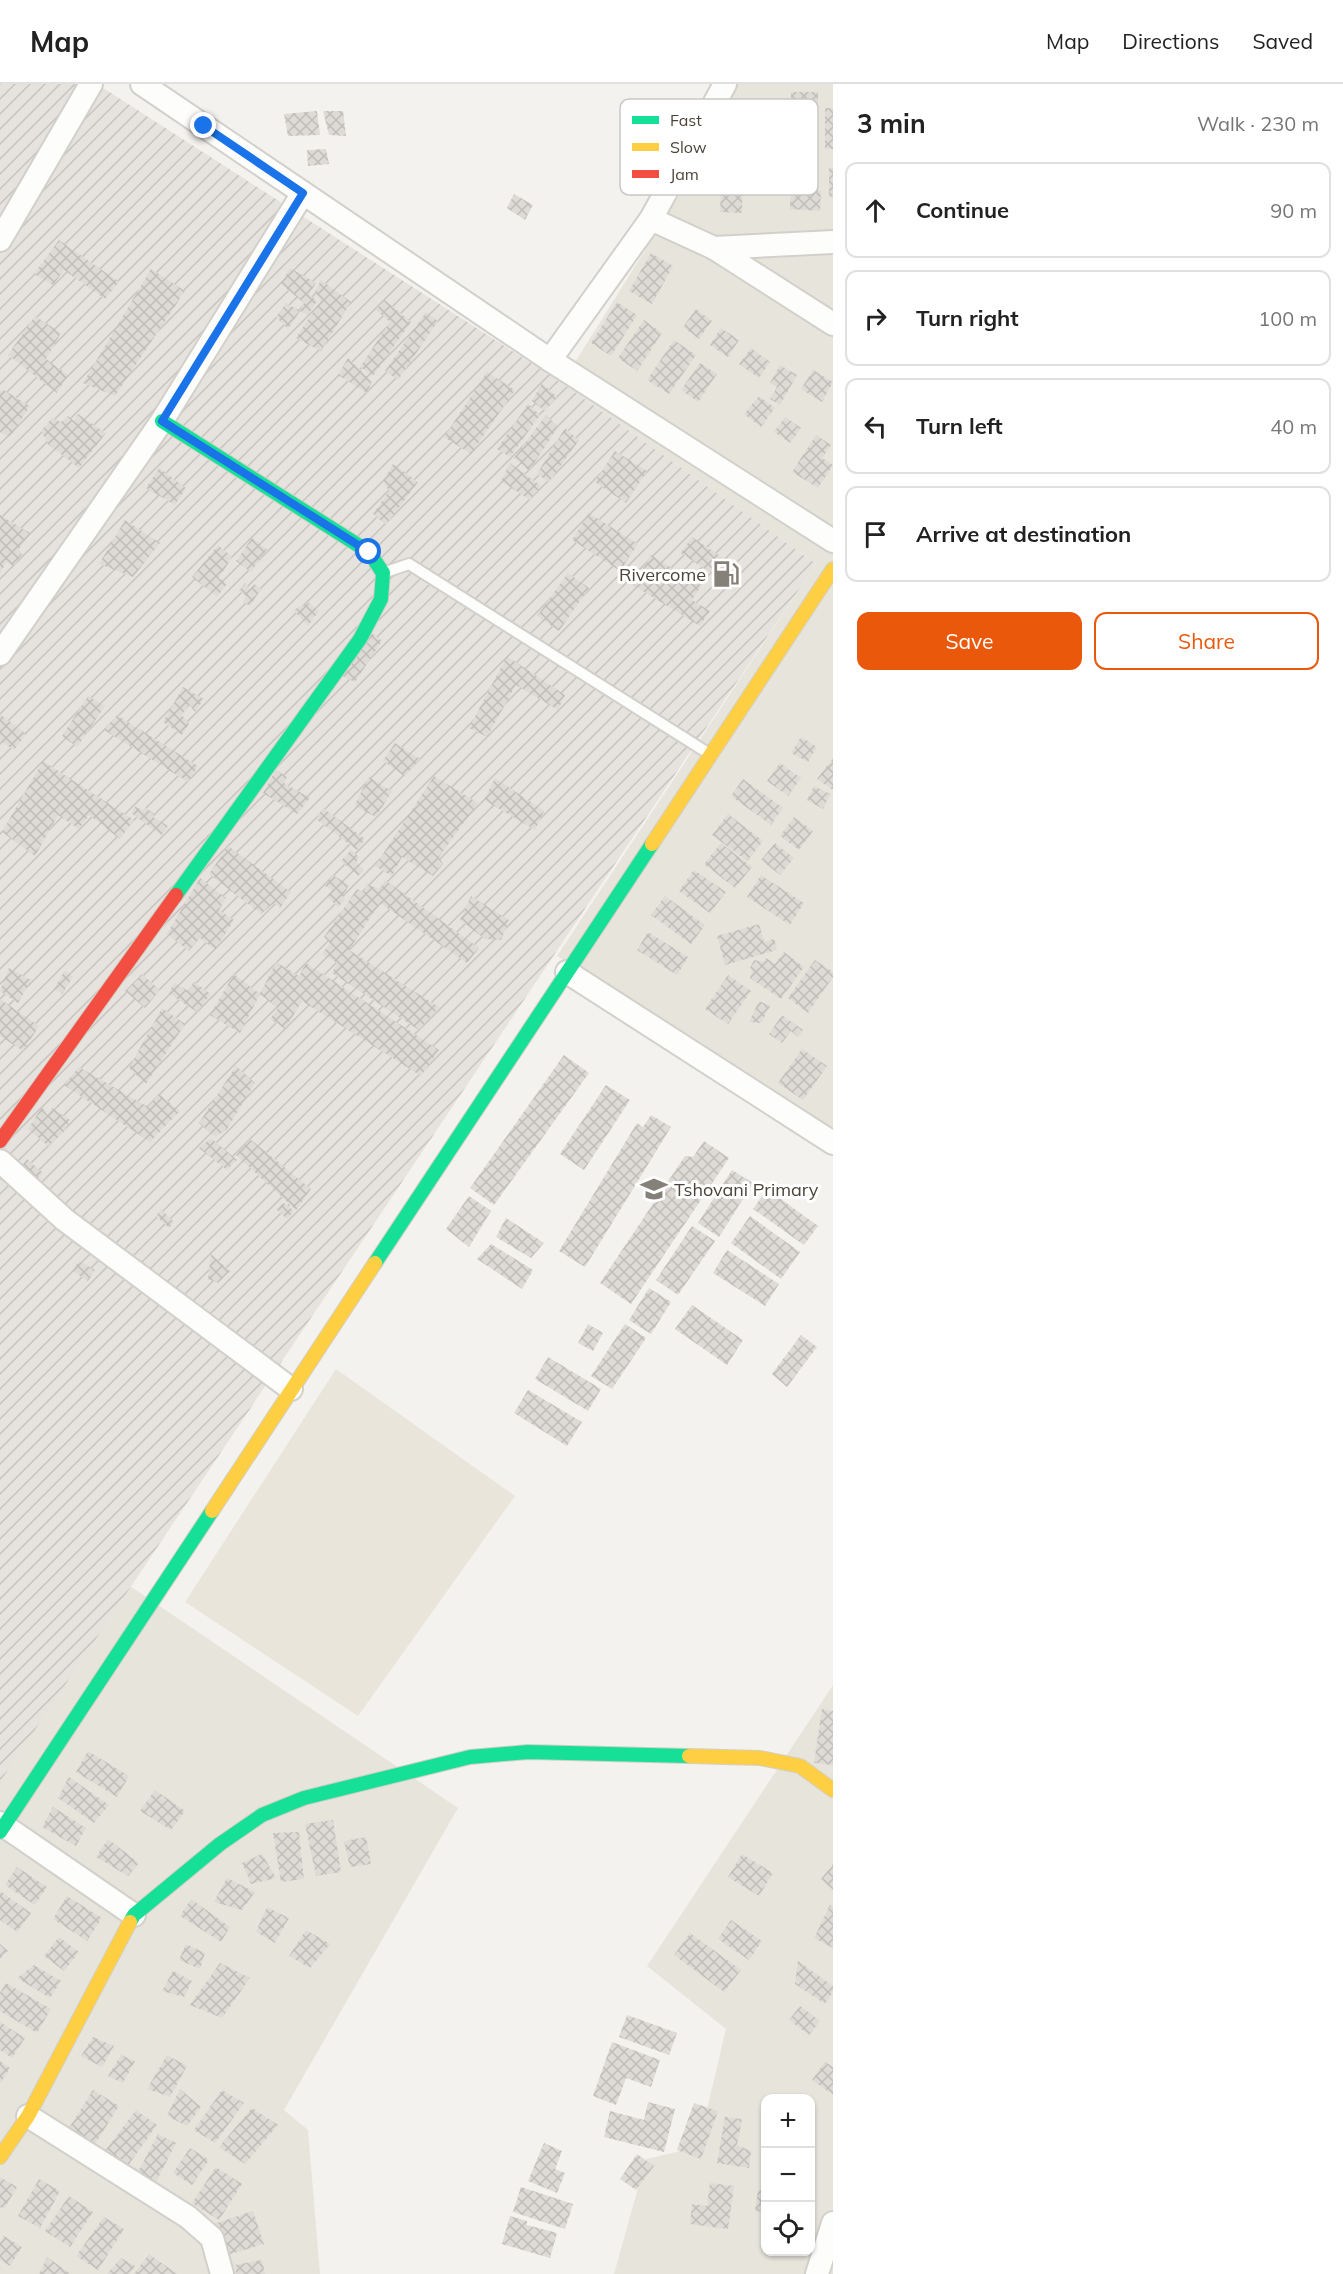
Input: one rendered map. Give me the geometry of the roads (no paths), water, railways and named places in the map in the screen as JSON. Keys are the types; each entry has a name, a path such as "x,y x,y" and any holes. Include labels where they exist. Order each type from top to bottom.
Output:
{"street":[{"path":"0,240 91,84"},
{"path":"142,84 550,360 833,541"},
{"path":"717,99 725,84"},
{"path":"0,654 162,421 303,193"},
{"path":"550,360 651,219 664,195"},
{"path":"651,219 714,248 833,324"},
{"path":"714,248 833,242"},
{"path":"0,1141 360,639 381,599 382,573 369,552 162,421"},
{"path":"134,1915 1,1827 833,569"},
{"path":"567,972 833,1143"},
{"path":"0,1161 73,1226 291,1389"},
{"path":"0,2157 28,2116 134,1915 220,1844 262,1815 304,1798 470,1757 528,1752 760,1758 800,1766 833,1790"},
{"path":"28,2116 188,2217 212,2238 222,2274"},
{"path":"817,2274 833,2223"}],"lane":[{"path":"382,573 409,564 711,755"}],"place":[{"name":"Rivercome","path":"726,574"},
{"name":"Tshovani Primary","path":"654,1189"}]}
